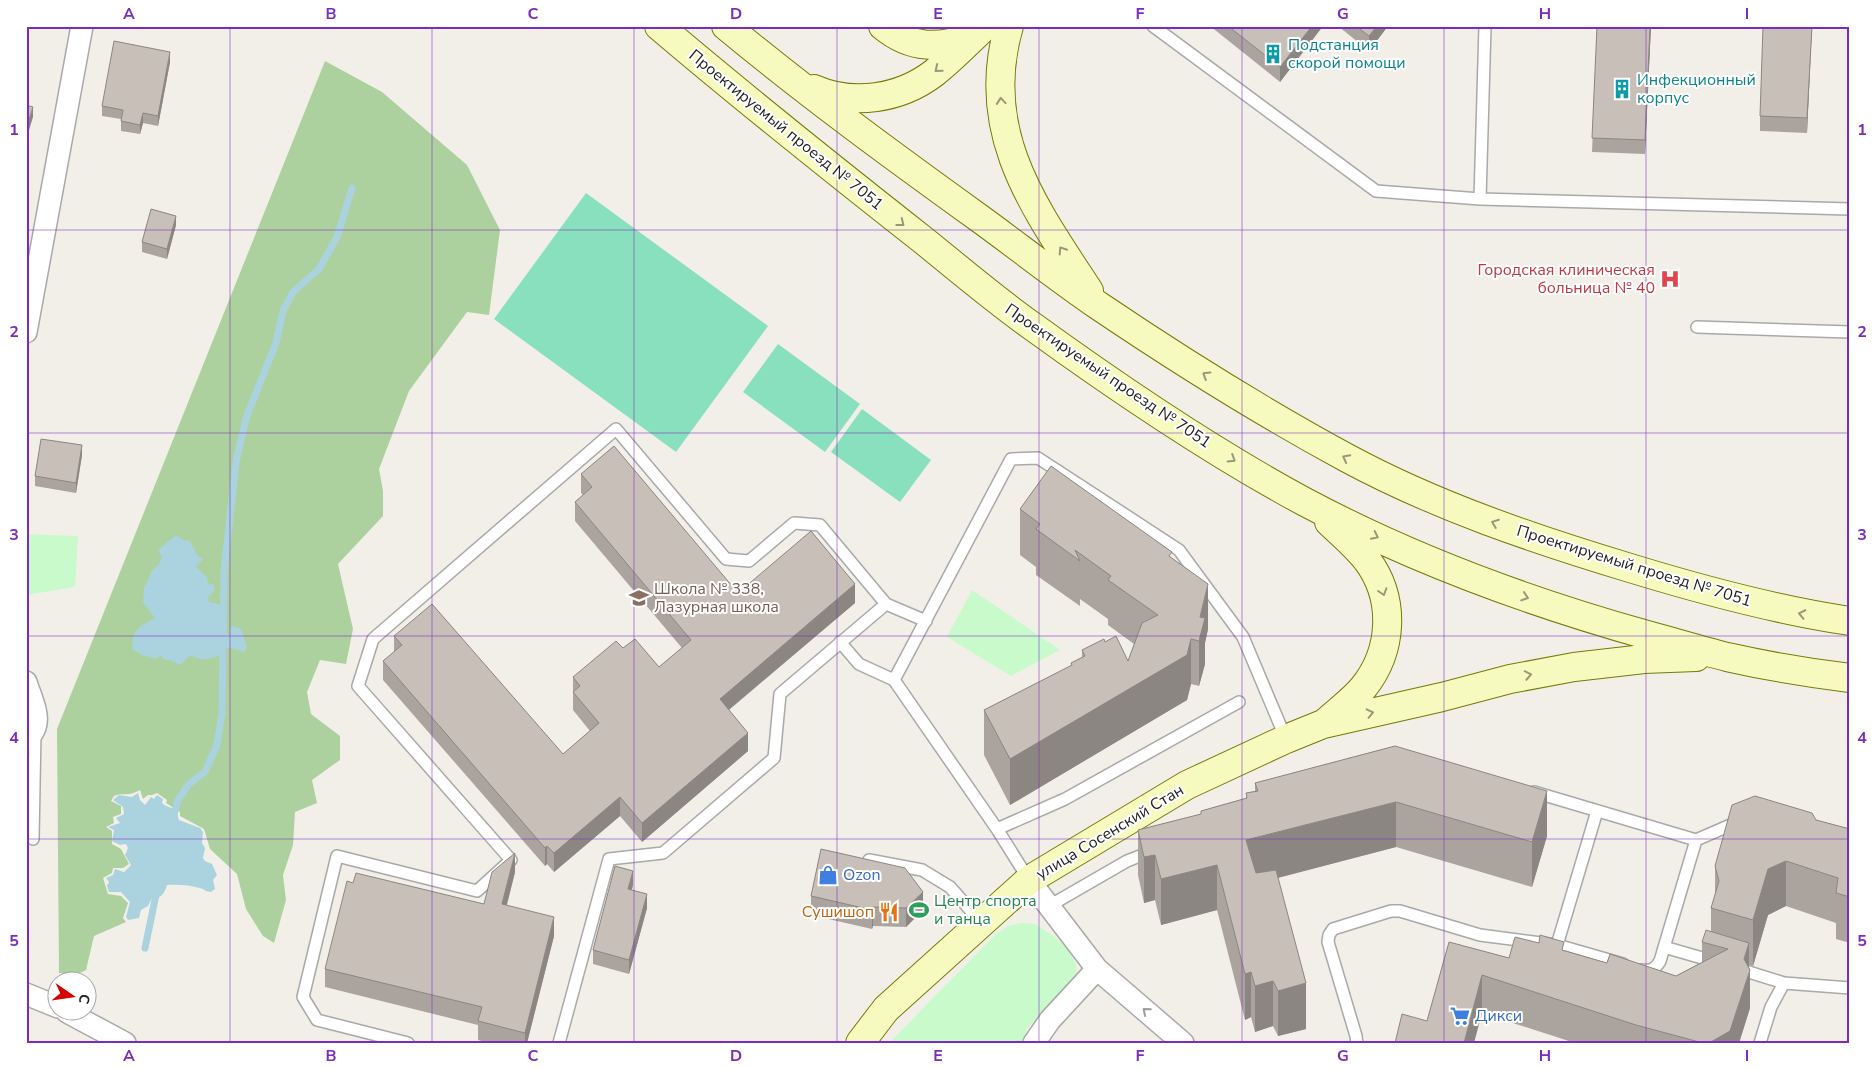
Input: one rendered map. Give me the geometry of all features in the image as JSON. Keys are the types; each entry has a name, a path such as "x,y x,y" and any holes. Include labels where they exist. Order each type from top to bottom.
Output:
{"main road":[{"name":"Проектируемый проезд № 7051","path":"659,26 790,135 1030,324 1158,414 1266,480 1308,503 1442,567 1598,621 1727,657 1850,678"},
{"name":"Проектируемый проезд № 7051","path":"726,26 788,78 1098,305 1286,424 1350,460 1402,485 1523,534 1657,576 1803,614 1850,621"},
{"path":"883,26 899,36 916,43 934,46 951,44 979,31"},
{"path":"1009,26 999,82 1003,125 1011,156 1025,188 1044,223 1098,305"},
{"path":"788,78 826,94 847,99 871,98 894,94 915,85 932,74 979,31"},
{"path":"1308,503 1366,559 1377,575 1384,592 1388,611 1383,649 1375,670 1363,688 1323,724"},
{"path":"1323,724 1442,697 1510,679 1574,667 1644,659 1727,657"},
{"name":"улица Сосенский Стан","path":"860,1043 886,1009 1029,880 1187,785 1323,724"}],"street":[{"path":"26,332 82,26"},
{"path":"26,682 37,718 31,734"},
{"path":"1029,880 1097,969 1183,1043"},
{"path":"1034,1043 1050,1020 1097,969"},
{"path":"26,994 48,1003"},
{"path":"86,1022 125,1043"}],"lane":[{"path":"1153,26 1376,190 1480,199 1850,209"},
{"path":"1480,199 1485,26"},
{"path":"1697,327 1850,332"},
{"path":"408,1043 317,1020 303,997 337,856 477,891 511,860 358,686 373,640 616,429 726,559 749,561 794,523 820,525 886,604 926,621"},
{"path":"894,680 1012,459 1038,458 1180,550 1243,637 1286,739"},
{"path":"559,1043 609,859 663,853 774,758 780,694 886,604"},
{"path":"840,642 859,664 894,680 997,829 1029,880"},
{"path":"997,829 1065,799 1239,702"},
{"path":"31,734 32,839"},
{"path":"1524,789 1696,840 1727,825 1751,820"},
{"path":"1558,945 1596,811"},
{"path":"1357,1043 1328,942 1329,935 1333,929 1391,911 1400,911 1480,935 1558,945 1649,971 1656,968 1664,946 1696,840"},
{"path":"1049,906 1127,862 1164,846"},
{"path":"867,860 922,870 950,888 981,922"},
{"path":"1664,946 1784,983 1850,988"},
{"path":"1760,1043 1771,1007 1784,983"}],"green space":[{"path":"325,61 382,92 467,165 500,230 489,315 467,312 409,391 379,469 383,491 383,516 338,564 353,629 346,664 320,660 307,692 311,714 340,736 340,760 312,780 317,803 295,812 293,845 283,875 286,900 274,943 263,936 246,909 237,874 210,849 204,829 180,816 180,812 166,803 167,800 157,793 148,795 143,799 140,790 114,796 111,801 121,806 121,814 113,817 114,823 106,827 112,831 112,844 121,849 129,864 123,868 113,868 112,873 103,878 108,894 121,896 128,903 123,918 126,922 94,936 86,970 82,972 59,972 57,729"},
{"path":"586,193 768,326 676,452 494,319"},
{"path":"778,344 860,404 825,452 743,392"},
{"path":"862,409 931,460 900,502 831,452"},
{"path":"26,534 78,536 75,587 26,595"},
{"path":"972,590 1060,650 1011,676 947,637"},
{"path":"1022,923 1035,924 1055,937 1071,952 1076,965 1077,979 1027,1028 1023,1043 889,1043 995,935 1008,926"}],"water":[{"path":"176,535 183,540 190,541 197,555 203,559 196,567 206,576 209,584 214,585 214,591 208,597 209,602 219,604 225,612 224,627 228,635 231,635 230,629 233,626 241,629 247,647 244,652 226,648 221,650 221,655 209,659 198,659 191,655 180,665 163,659 161,655 156,659 142,655 132,649 135,633 144,624 155,618 143,602 144,587 151,572 160,563 162,556 158,550"},
{"path":"138,793 140,800 145,805 151,797 154,799 157,795 163,799 162,803 164,805 176,810 179,820 200,828 203,832 202,843 205,848 203,858 212,864 217,875 213,880 215,889 211,892 188,885 167,885 162,895 158,898 152,898 148,906 141,910 139,918 128,920 126,917 130,902 121,892 109,892 107,886 109,882 106,878 113,875 115,869 124,872 131,865 125,855 128,848 126,844 120,845 112,841 114,830 108,827 120,823 116,818 124,814 123,807 113,800 119,795 132,797"}],"building":[{"path":"1228,26 1312,26 1280,67"},
{"path":"1356,26 1377,26 1369,36"},
{"name":"Инфекционный корпус","path":"1597,26 1650,26 1645,140 1592,138"},
{"name":"Инфекционный корпус","path":"1763,26 1812,26 1807,118 1760,116"},
{"path":"114,41 170,52 158,116 143,113 140,125 121,121 123,110 102,106"},
{"path":"26,105 33,107 26,130"},
{"path":"151,209 176,216 167,249 142,242"},
{"path":"41,439 82,445 76,483 35,476"},
{"path":"614,446 738,593 811,531 855,584 720,699 748,733 642,823 620,797 554,853 547,846 545,848 383,661 402,645 394,636 432,604 563,754 599,723 573,692 580,686 573,677 616,641 623,648 635,639 659,667 691,640 575,502 592,487 581,474"},
{"path":"1051,466 1172,552 1169,556 1208,584 1200,617 1205,618 1199,641 1191,639 1187,655 1010,759 984,710 1072,665 1071,663 1085,656 1082,650 1104,639 1105,642 1116,636 1128,661 1142,623 1158,615 1108,580 1111,576 1075,550 1080,561 1036,529 1040,524 1020,509"},
{"path":"1395,746 1547,791 1532,842 1396,802 1246,840 1256,873 1276,870 1306,983 1278,991 1273,981 1255,986 1251,972 1245,974 1217,865 1161,879 1155,855 1144,857 1138,830 1201,814 1201,811 1247,798 1246,793 1258,791 1255,783"},
{"path":"1755,796 1812,813 1816,820 1850,829 1850,897 1836,893 1838,878 1786,861 1768,869 1753,920 1711,908 1719,881 1715,866 1732,805"},
{"path":"821,849 905,868 923,892 906,908 873,907 872,910 811,896"},
{"path":"515,853 502,904 554,917 525,1033 478,1021 482,1007 325,969 347,881 353,883 356,873 484,904 492,872"},
{"path":"615,866 633,871 628,889 647,894 629,960 593,950"},
{"path":"1706,930 1749,943 1744,959 1750,970 1730,1031 1709,1043 1636,1025 1482,975 1464,1043 1395,1043 1402,1014 1427,1021 1449,942 1509,958 1515,937 1539,943 1540,935 1564,942 1562,950 1607,963 1610,954 1676,976 1728,949 1702,942"}],"waterway":[{"path":"173,818 178,800 189,784 205,772 217,745 222,713 224,571 236,462 246,418 276,343 283,311 293,292 319,269 337,237 352,188"},
{"path":"145,948 157,890"}],"place":[{"name":"Подстанция скорой помощи","path":"1273,54"},
{"name":"Инфекционный корпус","path":"1622,89"},
{"name":"Городская клиническая больница № 40","path":"1670,279"},
{"name":"Школа № 338, Лазурная школа","path":"639,598"},
{"name":"Ozon","path":"828,875"},
{"name":"Центр спорта и танца","path":"919,910"},
{"name":"Сушишоп","path":"889,912"},
{"name":"Дикси","path":"1460,1016"}]}
